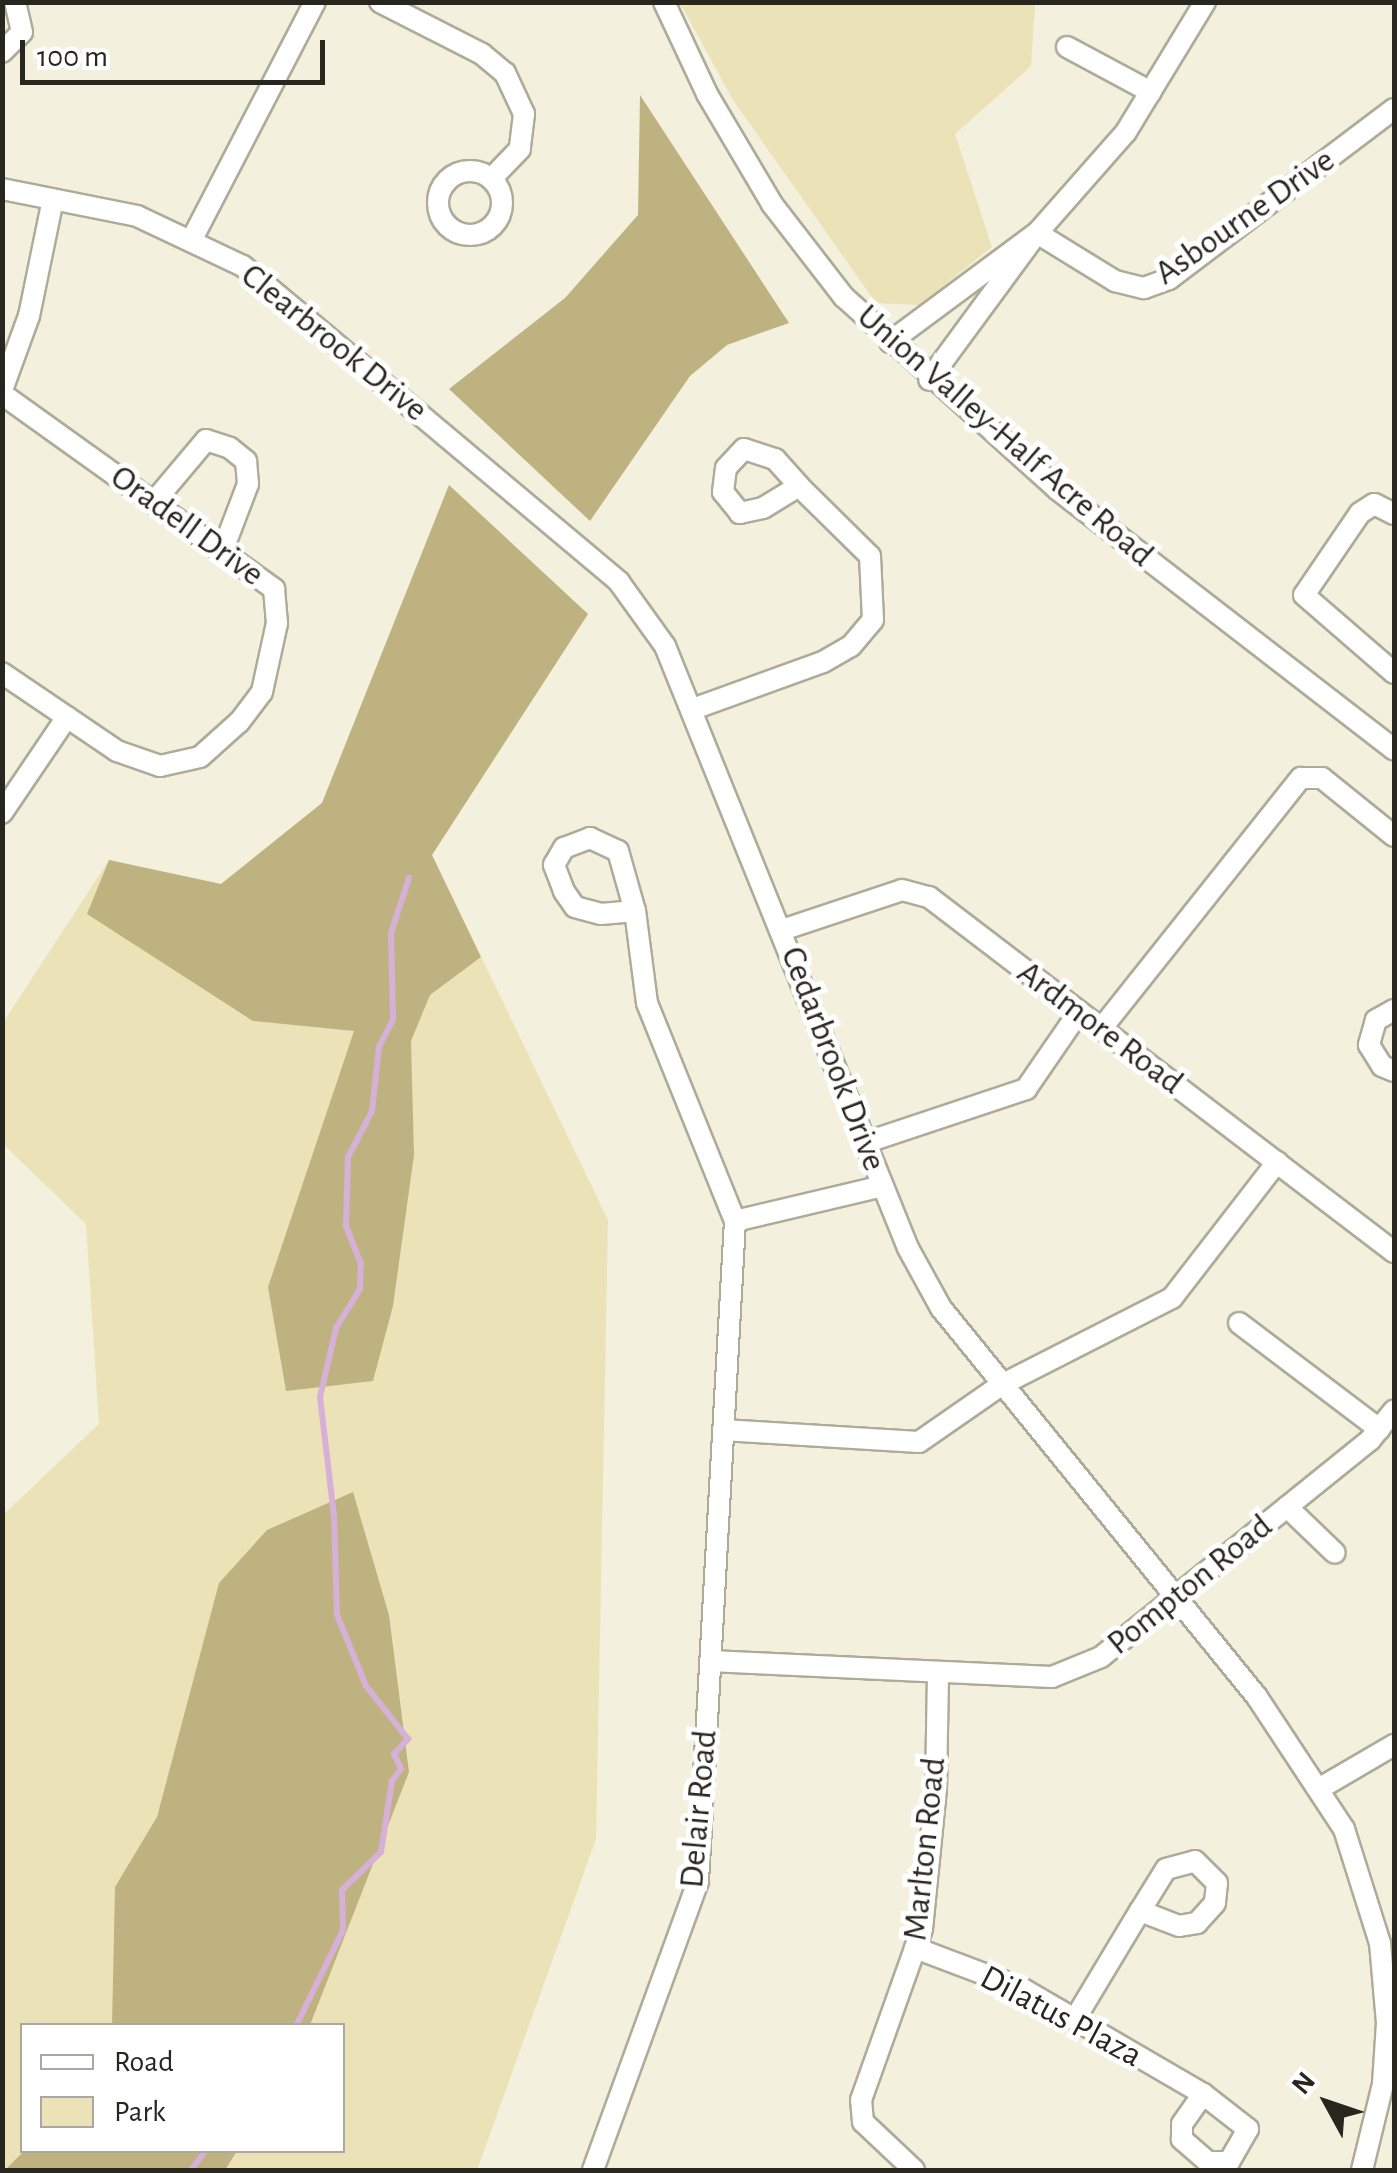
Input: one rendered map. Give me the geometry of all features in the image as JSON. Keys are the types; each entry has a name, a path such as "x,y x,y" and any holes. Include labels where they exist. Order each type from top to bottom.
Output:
{"street":[{"path":"14,2 24,26"},
{"path":"2,52 18,41 37,2"},
{"path":"191,241 315,2"},
{"path":"380,2 482,54 505,73 524,114 520,149 492,178"},
{"name":"Union Valley-Half Acre Road","path":"664,2 707,94 772,204 844,297 929,380 1058,489 1394,748"},
{"path":"929,380 1037,232 1126,132 1205,2"},
{"path":"1067,47 1151,92"},
{"name":"Asbourne Drive","path":"1037,232 1115,281 1144,288 1168,279 1394,110"},
{"name":"Clearbrook Drive","path":"2,188 137,216 244,266 529,505"},
{"path":"2,392 29,316 53,199"},
{"path":"890,342 1037,232"},
{"name":"Oradell Drive","path":"2,392 274,589 277,623 262,692 239,722 200,757 160,766 116,751 2,673"},
{"path":"154,502 206,440 230,448 246,461 248,484 222,552"},
{"path":"693,709 822,662 851,646 873,620 870,556 799,486"},
{"path":"1394,514 1374,504 1360,513 1304,595 1394,673"},
{"name":"Cedarbrook Drive","path":"529,505 619,582 664,646 693,709 883,1186 941,1308 1176,1596"},
{"path":"2,813 67,717"},
{"path":"1101,1028 1301,778 1322,778 1394,836"},
{"name":"Ardmore Road","path":"782,930 902,890 929,897 1394,1252"},
{"path":"635,911 647,1003 734,1221 883,1186"},
{"path":"1394,1010 1376,1020 1369,1045 1382,1066 1394,1071"},
{"path":"867,1142 1026,1089 1079,1012"},
{"path":"723,1430 920,1442 1000,1385 1172,1298 1278,1162"},
{"name":"Delair Road","path":"594,2170 698,1882 734,1221"},
{"path":"1239,1324 1379,1429"},
{"name":"Pompton Road","path":"710,1661 938,1676 1052,1677 1102,1656 1287,1507 1379,1429 1394,1410"},
{"path":"1287,1507 1334,1553"},
{"path":"1176,1596 1322,1788 1360,1866 1380,1943 1387,2023 1382,2084 1362,2170"},
{"name":"Marlton Road","path":"914,2170 863,2122 860,2100 916,1948 936,1789 938,1676"},
{"path":"1322,1788 1394,1745"},
{"path":"1075,2020 1140,1912"},
{"name":"Dilatus Plaza","path":"916,1948 1021,1988 1203,2094"}],"green space":[{"path":"680,3 1035,3 1031,66 955,134 992,247 919,305 876,303 733,100"},
{"path":"449,485 588,614 432,855 608,1220 596,1839 477,2170 3,2170 2,1516 99,1424 86,1224 3,1144 3,1023 109,860 221,884 322,803"}],"shaded area":[{"path":"640,95 789,323 727,345 690,376 590,521 449,389 565,298 638,215"},
{"path":"449,485 588,614 432,855 481,957 430,995 411,1041 414,1155 393,1306 373,1381 286,1391 268,1287 354,1031 253,1021 87,914 109,860 221,884 322,803"},
{"path":"353,1492 389,1615 409,1772 311,2023 112,2023 115,1887 157,1817 219,1583 267,1530"},
{"path":"22,2153 236,2153 225,2170 5,2170"}],"waterway":[{"path":"297,2023 343,1930 342,1890 381,1852 392,1781 401,1769 394,1754 408,1739 366,1686 337,1615 334,1516 320,1397 336,1328 360,1289 361,1264 346,1226 348,1157 372,1111 379,1047 393,1019 391,933 409,878"},
{"path":"191,2170 204,2153"}]}
